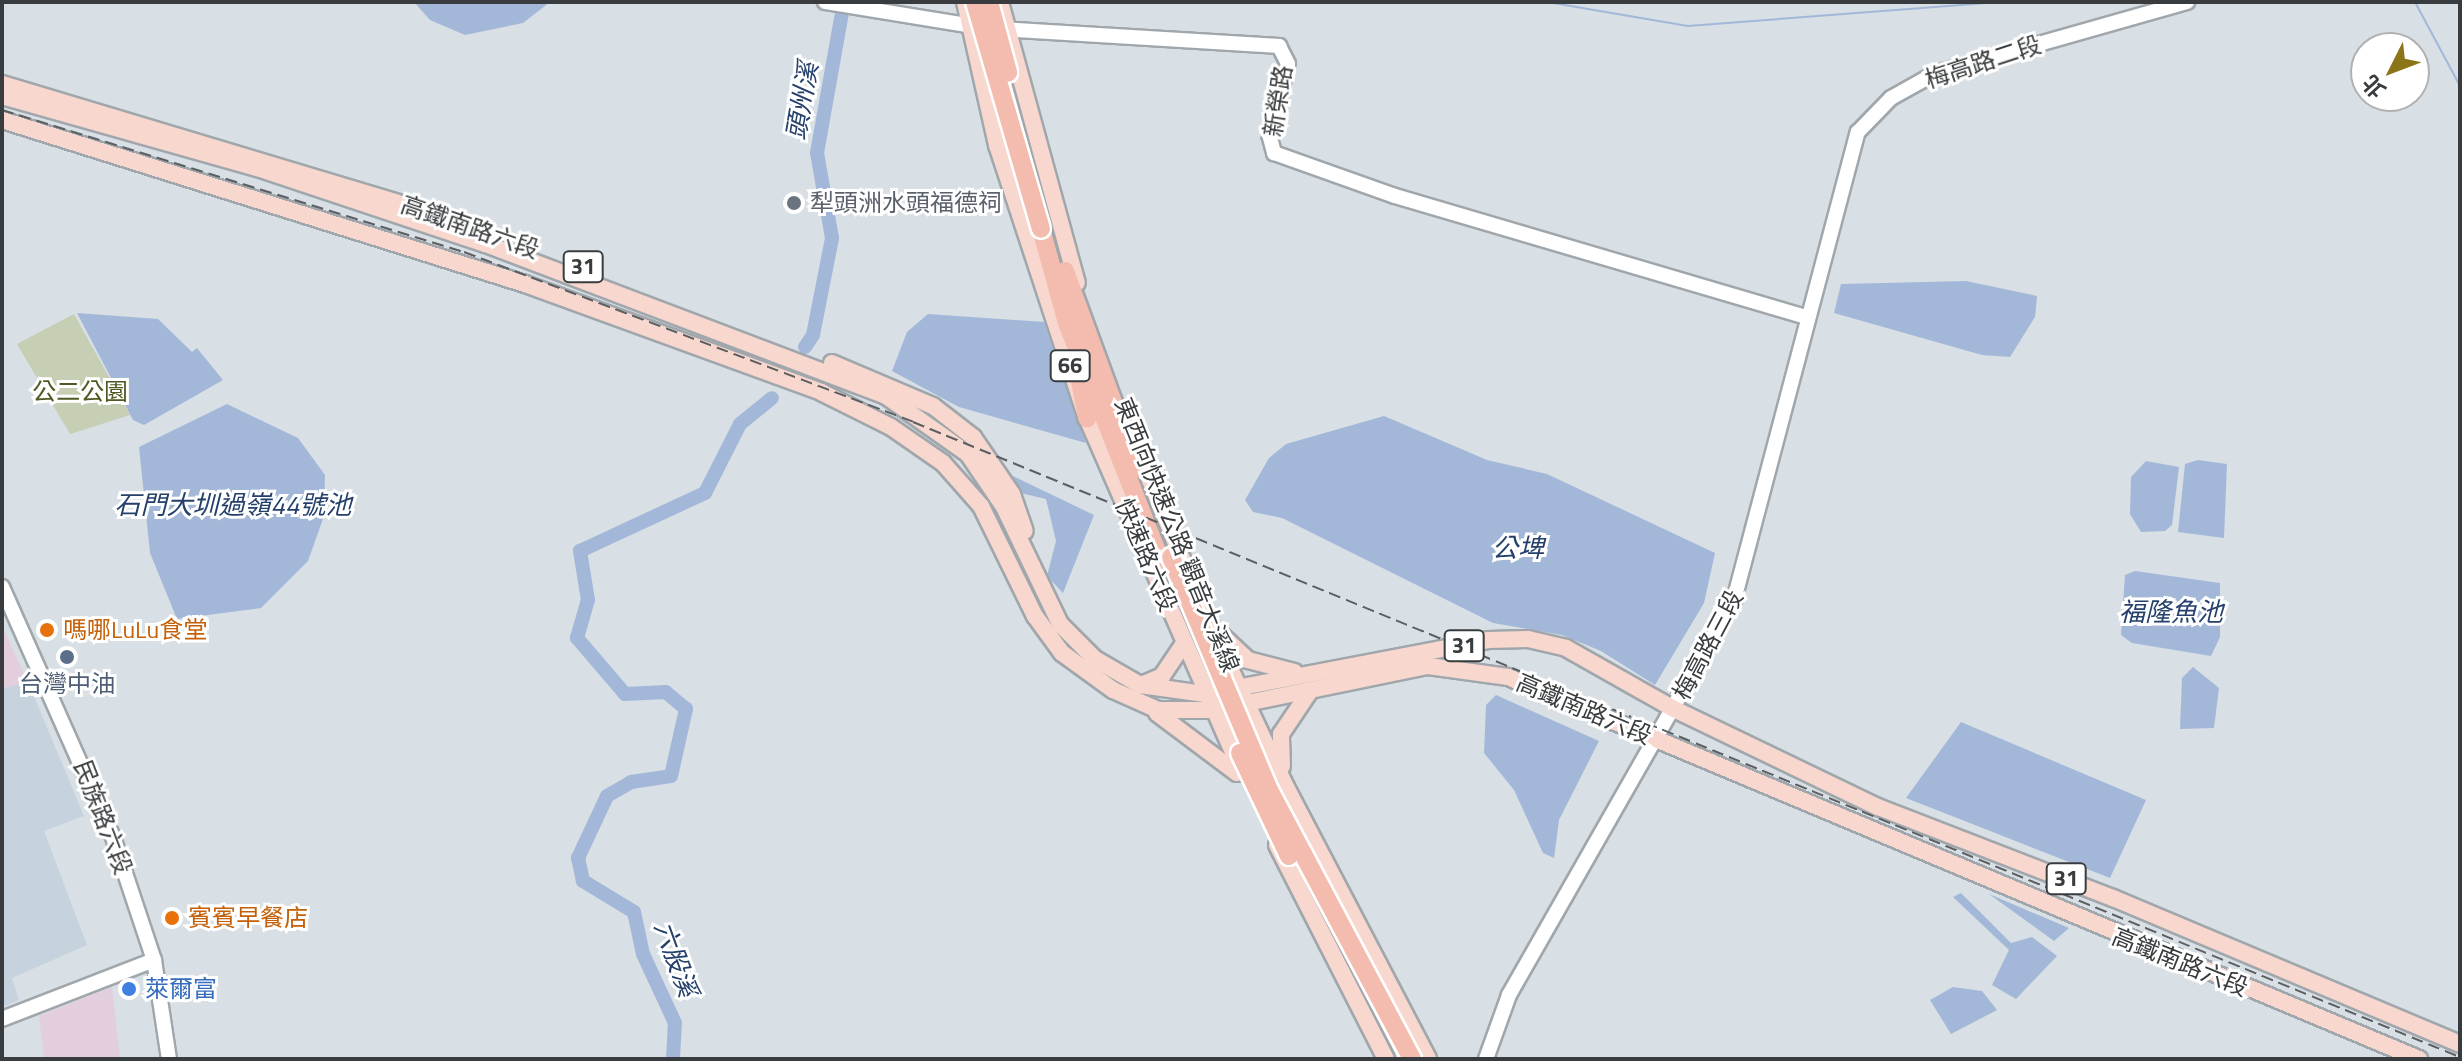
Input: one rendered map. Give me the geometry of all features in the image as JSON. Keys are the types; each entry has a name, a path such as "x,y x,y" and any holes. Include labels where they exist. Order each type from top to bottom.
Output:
{"highway":[{"name":"東西向快速公路 觀音大溪線","path":"975,2 1047,227"},
{"name":"東西向快速公路 觀音大溪線","path":"989,2 1073,321 1258,796 1399,1059"},
{"path":"1073,321 1087,418"},
{"path":"1073,321 1121,411"},
{"name":"東西向快速公路 觀音大溪線","path":"1166,559 1269,790 1412,1059"}],"main road":[{"name":"66","path":"965,2 971,25"},
{"name":"66","path":"1000,2 1008,30"},
{"name":"快速路六段","path":"971,25 997,145 1087,418 1205,694 1386,1059"},
{"name":"快速路六段","path":"1008,30 1046,185 1121,411 1208,622 1240,684 1286,787 1428,1059"},
{"name":"高鐵南路六段","path":"2,84 142,121 595,276 904,391 953,420 1012,494 1047,601"},
{"name":"高鐵南路六段","path":"2,96 101,121 522,257 595,276 616,290 871,390 924,417 987,479 1047,601 1085,651 1140,685 1205,694 1240,684 1327,672 1488,640 1528,639 1599,663 1674,709 1878,807 2113,898 2460,1044"},
{"name":"高鐵南路六段","path":"2,120 147,162 525,290 831,399"},
{"path":"101,121 142,121"},
{"name":"高鐵南路六段","path":"2,130 525,290"},
{"path":"97,158 147,162"},
{"path":"522,257 525,290"},
{"path":"553,300 595,276"},
{"path":"612,315 616,290"},
{"name":"高鐵南路六段","path":"553,300 612,315 831,399 891,427 943,463 981,506 1047,634 1084,673 1158,710 1213,710 1395,671 1453,668 1508,677 2419,1059"},
{"path":"1208,622 1248,660 1289,672 1327,672"},
{"path":"1140,685 1162,676 1184,643"},
{"name":"31","path":"1113,690 1210,747 1254,795"},
{"path":"1286,787 1281,734 1310,691"}],"street":[{"name":"新榮路","path":"825,2 1008,30 1279,46 1288,64 1269,134 1274,153 1395,196 1807,317"},
{"name":"梅高路二段","path":"1803,334 1848,156 1858,132 1891,98 1936,73 2187,2"},
{"name":"梅高路三段","path":"1486,1059 1509,995 1674,709 1741,581 1803,334"},
{"name":"民族路六段","path":"2,587 96,790 154,960 169,1059"},
{"path":"2,1019 154,960"}],"shaded area":[{"path":"2,626 28,682 2,688"},
{"path":"28,682 84,816 44,831 87,945 12,978 19,1000 2,1007 2,688"},
{"path":"112,987 120,1059 44,1059 39,1016"}],"green space":[{"name":"公二公園","path":"74,314 130,415 70,434 17,344"}],"water":[{"path":"414,2 550,2 523,23 465,35 430,20"},
{"path":"1966,281 2037,296 2035,317 2010,357 1982,355 1834,313 1841,284"},
{"name":"石門大圳過嶺44號池","path":"77,313 158,319 192,352 197,348 223,380 144,425 133,420"},
{"path":"928,314 1044,322 1086,443 959,407 892,371 907,332"},
{"name":"石門大圳過嶺44號池","path":"227,404 298,438 325,475 324,516 308,561 261,608 177,619 150,553 139,447"},
{"name":"公埤","path":"1384,416 1487,460 1547,474 1715,553 1704,603 1655,685 1601,651 1562,635 1493,623 1282,518 1253,512 1245,500 1269,458 1286,444"},
{"path":"2198,460 2227,464 2224,538 2178,532 2185,464"},
{"path":"2146,461 2179,467 2172,525 2165,531 2141,532 2130,514 2131,477"},
{"path":"1013,476 1094,515 1063,593 1047,576 1056,541 1046,499 1016,492"},
{"name":"福隆魚池","path":"2135,571 2220,583 2220,637 2211,656 2132,643 2121,635 2125,575"},
{"path":"2193,667 2219,688 2214,728 2180,729 2182,678"},
{"path":"1496,695 1599,741 1559,820 1554,858 1543,853 1514,790 1484,753 1486,705"},
{"path":"1961,722 2146,800 2110,878 1906,798"},
{"path":"1961,893 2011,943 2032,937 2057,956 2016,999 1992,985 2009,950 1953,897"},
{"path":"1989,894 2069,928 2054,941"},
{"path":"1953,987 1982,991 1997,1010 1951,1034 1930,1000"}],"waterway":[{"name":"頭州溪","path":"805,347 813,335 832,238 817,153 844,2"},
{"path":"1547,2 1688,26 2000,2"},
{"path":"2415,2 2460,86"},
{"name":"六股溪","path":"673,1059 675,1023 643,954 634,912 583,881 578,858 607,796 631,782 671,776 686,709 666,692 625,694 577,638 588,600 580,551 705,493 740,424 772,398"}],"railway":[{"path":"2,110 464,252 913,422 2460,1057"}],"place":[{"name":"犁頭洲水頭福德祠","path":"794,203"},
{"name":"嗎哪LuLu食堂","path":"47,630"},
{"name":"台灣中油","path":"67,657"},
{"name":"賓賓早餐店","path":"172,918"},
{"name":"萊爾富","path":"129,989"}]}
